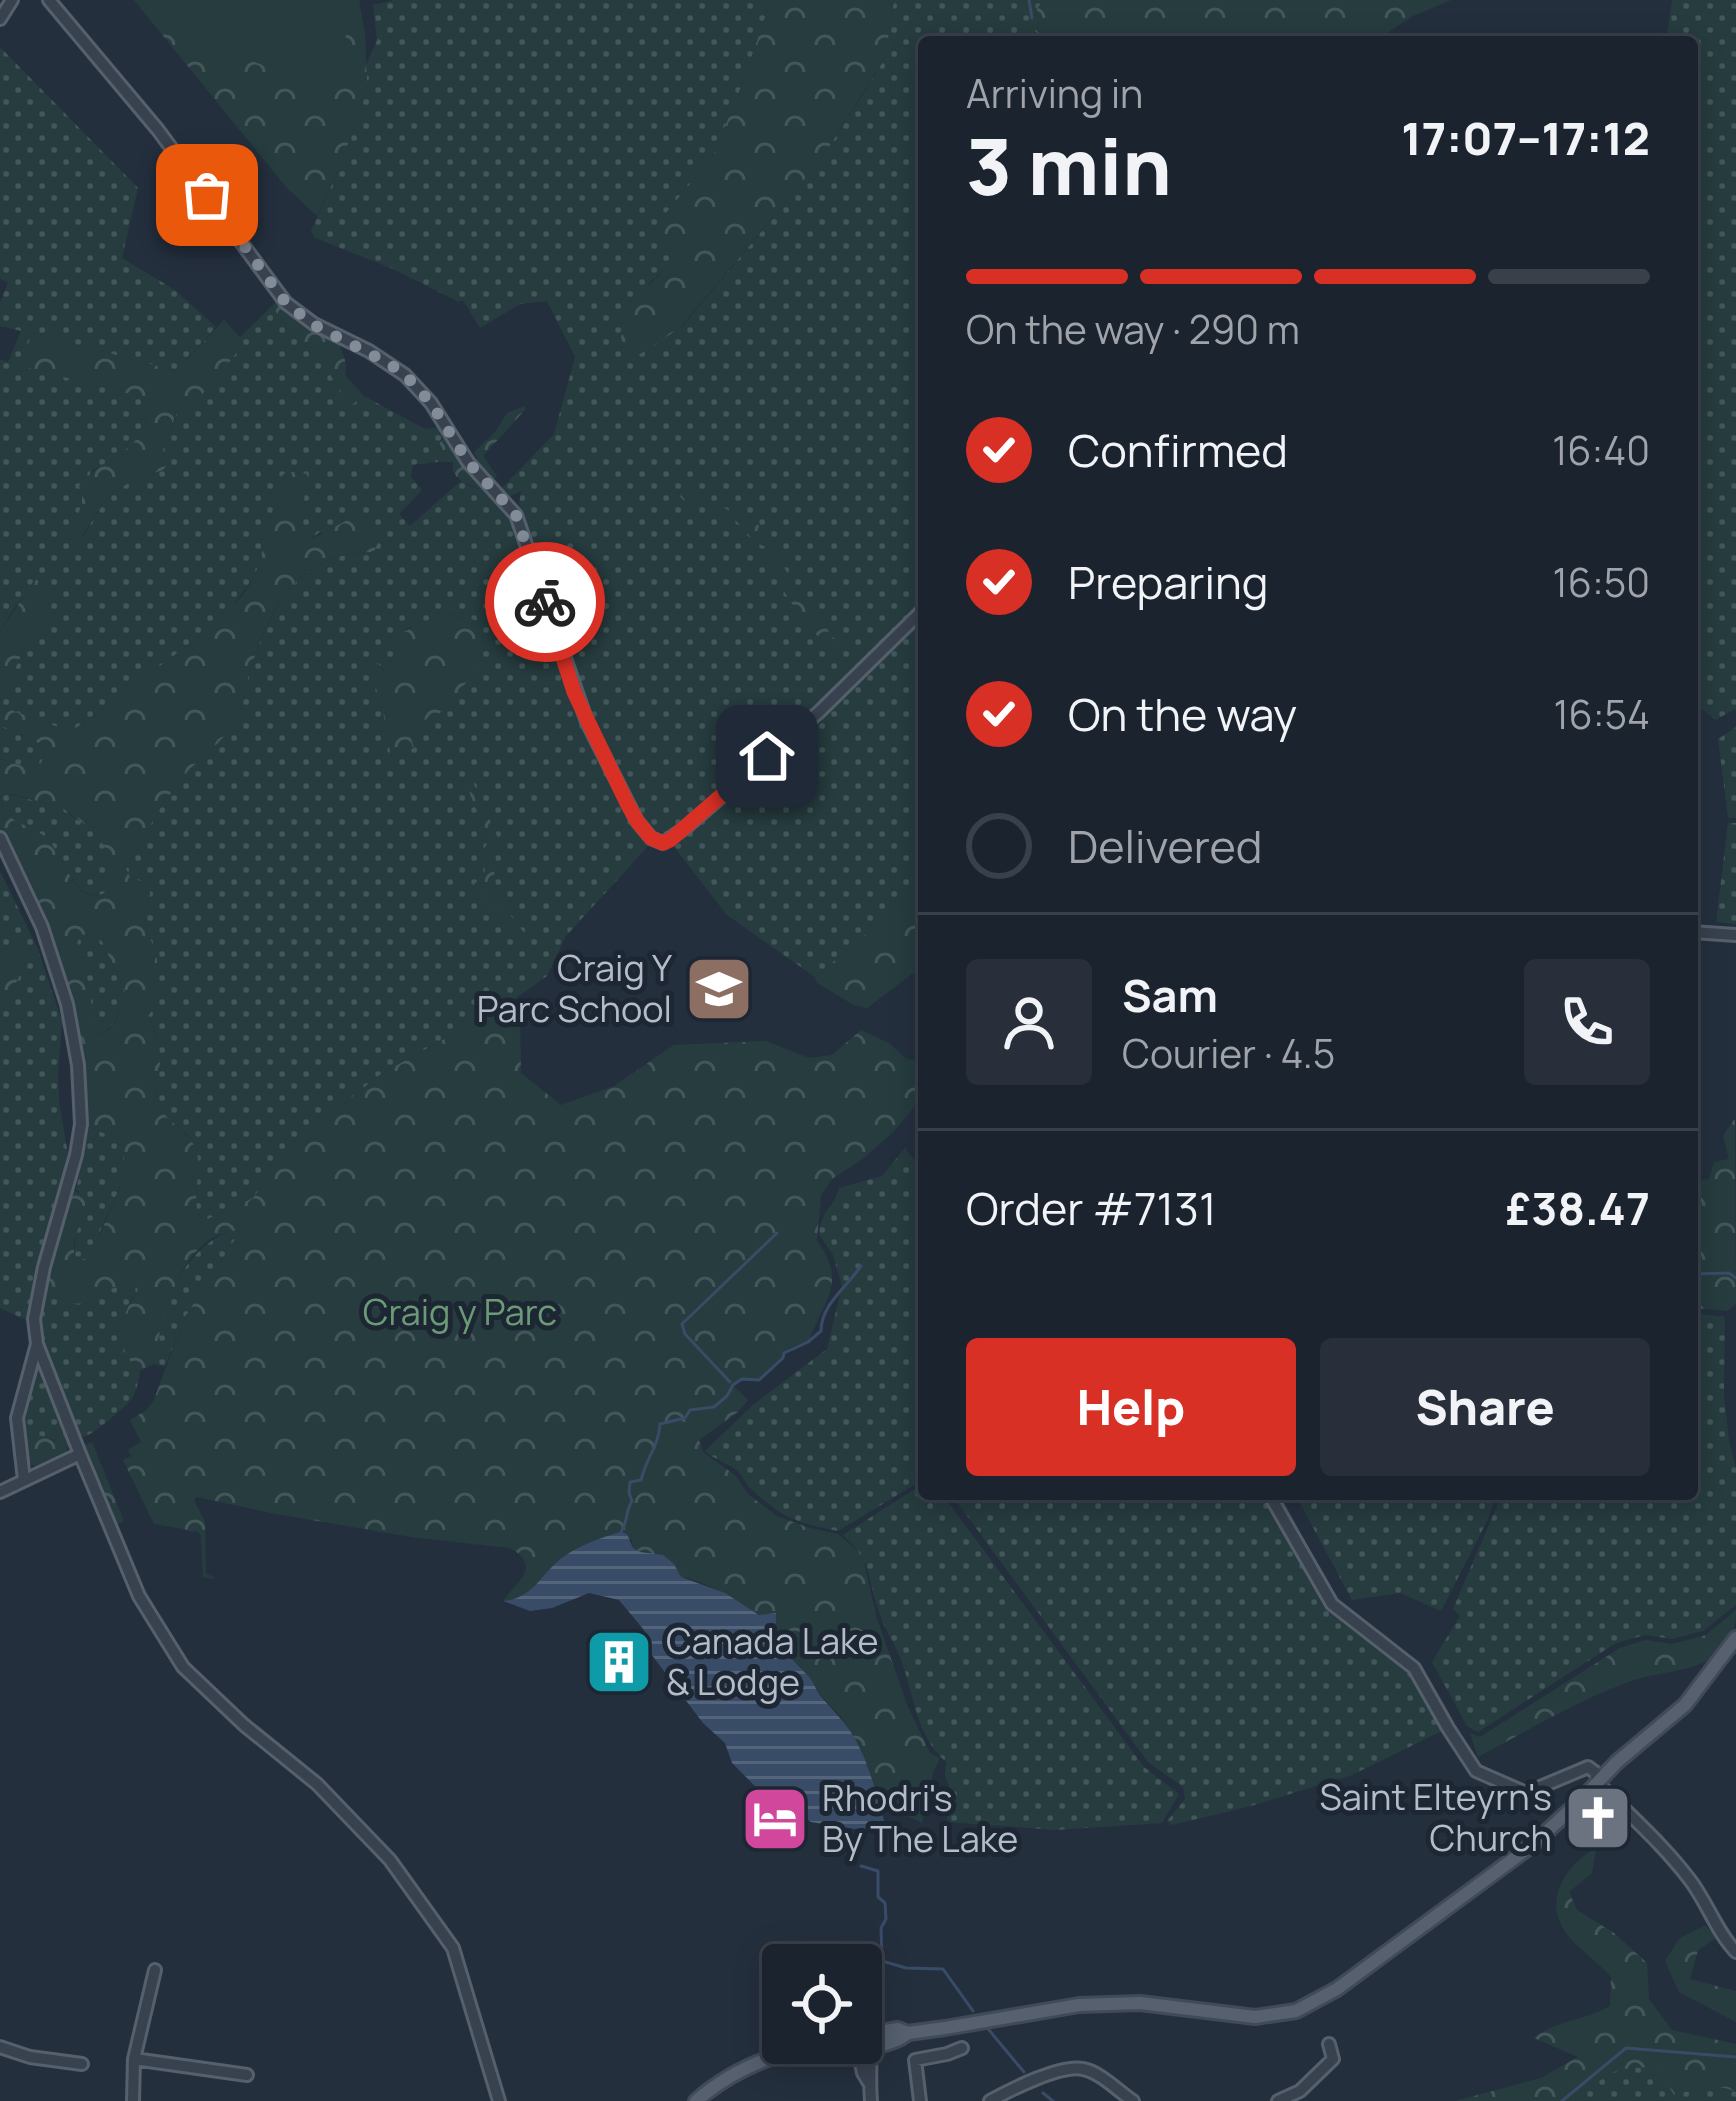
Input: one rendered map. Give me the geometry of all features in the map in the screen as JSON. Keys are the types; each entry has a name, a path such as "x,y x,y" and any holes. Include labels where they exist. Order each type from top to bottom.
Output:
{"main road":[{"path":"882,2034 1079,2005 1139,2003 1255,2017 1296,2011 1337,1989 1531,1846 1617,1762 1685,1705 1736,1638"},
{"path":"696,2101 714,2085 762,2062"}],"street":[{"path":"0,20 12,0"},
{"path":"49,0 158,130 286,303 314,325 369,351 407,377 431,403 468,462 516,515 587,722 637,821 656,842 663,843 685,828 819,712 918,615"},
{"path":"0,838 42,927 67,1004 78,1065 76,1155 34,1319 37,1344 80,1454 139,1596 183,1667 317,1784 390,1860 453,1948 500,2101"},
{"path":"1698,932 1736,935"},
{"path":"24,1480 17,1418 37,1344"},
{"path":"0,1492 80,1454"},
{"path":"1272,1500 1332,1604 1414,1668 1476,1771 1526,1793 1588,1767 1596,1772 1598,1783 1670,1854 1706,1901 1736,1952"},
{"path":"133,2101 134,2059 155,1970"},
{"path":"1278,2101 1300,2091 1333,2059 1329,2044"},
{"path":"0,2047 30,2057 82,2064"},
{"path":"920,2101 915,2060 962,2048"},
{"path":"134,2059 247,2075"},
{"path":"863,2064 871,2101"},
{"path":"990,2101 1073,2068 1088,2069 1133,2101"}],"green space":[{"path":"134,0 359,0 367,85 342,162 317,216 287,188"},
{"path":"183,0 360,0 325,89 171,30"},
{"path":"394,0 771,0 712,158 656,225 674,253 672,263 648,284 681,328 820,161 885,58 894,0 1043,0 1029,23 1043,36 918,36 918,607 721,791 665,833 651,830 638,815 584,704 519,504 521,491 510,496 502,488 554,434 575,357 547,301 520,304 480,328 463,300 315,238 311,231 342,162 367,85 366,65 377,40 373,5"},
{"path":"771,0 894,0 885,58 820,161 680,328 640,354 625,352 619,345 631,302 672,263 674,253 656,225 712,158"},
{"path":"1043,0 1451,0 1413,16 1383,36 1043,36 1029,23"},
{"path":"1672,0 1736,0 1736,709 1715,720 1698,706 1698,36 1667,36"},
{"path":"0,47 138,188 122,258 175,290 216,327 176,371 32,333 22,366 150,399 139,437 116,458 91,471 83,492 83,537 114,493 163,470 167,464 163,449 178,410 240,349 240,337 272,306 292,335 321,360 350,405 364,396 425,429 440,427 444,434 436,452 438,462 413,465 411,477 422,490 399,514 410,526 462,480 468,486 482,487 518,528 588,732 649,845 566,936 547,976 509,1003 381,1074 287,1153 253,1198 206,1220 195,1204 198,1169 188,1135 157,1104 160,1059 148,1016 160,998 157,955 145,923 150,885 130,877 126,869 178,782 234,723 265,630 289,590 324,562 374,552 320,532 306,543 300,538 302,513 269,528 255,576 227,613 71,732 0,706 32,632 44,623 53,586 27,594 0,632 0,359 8,362 21,331 0,326 0,302 8,283 0,278","holes":["449,614 474,620 482,628 481,636 448,703 430,715 411,738 413,748 391,756 378,663 385,672 394,672 397,641 407,628"]},
{"path":"277,301 338,340 346,376 364,396 350,406 321,360 292,335 272,306"},
{"path":"224,320 240,337 240,349 190,409 177,411 163,449 167,465 114,493 82,537 70,535 81,504 79,486 133,444 150,399 21,366 32,333 176,371"},
{"path":"525,406 483,456 497,476 494,480 480,467 474,452 507,413"},
{"path":"444,434 458,461 482,487 460,480 453,462 438,462 436,452"},
{"name":"Craig y Parc","path":"293,472 307,474 300,537 306,542 357,515 373,522 381,535 374,552 324,562 289,590 265,630 235,723 171,792 126,869 130,877 150,885 145,923 157,955 160,998 148,1016 159,1050 156,1094 164,1114 196,1150 199,1216 206,1220 253,1198 287,1153 381,1074 509,1003 520,1013 521,1073 561,1105 614,1086 674,1045 766,1041 809,1058 832,1055 861,1030 889,1043 907,1059 918,1060 918,1103 864,1158 832,1179 821,1195 817,1241 832,1280 809,1341 789,1348 774,1369 757,1380 742,1379 733,1385 748,1400 699,1440 704,1453 777,1516 838,1534 858,1551 908,1707 930,1753 940,1758 922,1823 879,1801 868,1766 841,1717 798,1669 777,1639 775,1624 719,1591 682,1577 663,1558 633,1548 632,1540 609,1535 564,1556 521,1599 503,1601 526,1568 510,1548 411,1537 197,1497 194,1500 205,1522 206,1574 214,1579 203,1577 201,1535 154,1524 123,1460 141,1442 130,1420 153,1402 185,1317 241,1230 220,1234 189,1261 169,1302 154,1364 140,1371 122,1343 123,1321 137,1284 121,1285 74,1304 59,1296 48,1280 47,1253 69,1187 87,1199 74,1255 89,1259 120,1188 125,1160 120,1145 81,1124 78,1065 42,927 0,838 0,799 12,818 50,842 86,894 109,891 101,827 87,826 63,808 12,794 0,797 0,759 32,769 45,756 43,745 0,725 0,706 71,732 210,629 255,576 279,479","holes":["81,935 102,941 125,992 114,1023 99,1035 77,942"]},
{"path":"685,488 698,488 714,503 758,525 770,540 766,547 728,515 683,500 680,496"},
{"path":"768,551 774,552 841,648 819,637 799,614 766,564"},
{"path":"35,579 54,586 50,612 45,623 32,632 0,701 0,632"},
{"path":"443,613 474,620 483,628 482,655 459,691 411,738 414,748 391,757 370,667 375,662 385,672 394,672 401,633"},
{"path":"918,625 918,885 815,977 727,915 674,847"},
{"path":"0,725 43,745 45,756 40,765 32,769 0,759"},
{"path":"1736,727 1736,818 1728,818 1718,739"},
{"path":"469,773 497,836 494,877 498,891 524,938 474,884 485,876 484,849 490,838 470,793"},
{"path":"5,793 63,808 77,820 102,827 109,891 88,894 80,888 49,841 8,816 0,798"},
{"path":"1728,823 1736,823 1736,924 1716,922"},
{"path":"0,871 37,947 62,1021 59,1102 68,1154 26,1320 0,1308 0,1017 29,955 13,942 0,953"},
{"path":"918,885 918,974 867,1008 817,983 815,977"},
{"path":"91,934 102,941 125,992 113,1023 98,1035 77,942 81,935"},
{"path":"13,942 29,955 0,1017 0,953"},
{"path":"1735,1118 1736,1304 1727,1311 1698,1308 1698,1180 1709,1179 1714,1162 1729,1159 1723,1136"},
{"path":"89,1127 119,1144 124,1168 93,1252 89,1259 80,1259 74,1255 76,1190"},
{"path":"905,1148 918,1165 918,1483 838,1531 781,1513 750,1488 739,1472 705,1451 754,1404 827,1349 842,1286 833,1255 819,1234 823,1219 839,1188 882,1176"},
{"path":"241,1230 185,1317 165,1367 154,1364 168,1302 186,1266 215,1238"},
{"path":"48,1276 63,1301 127,1282 137,1284 130,1301 133,1365 140,1371 136,1388 122,1409 84,1437 78,1433 43,1341 40,1314"},
{"path":"1698,1314 1725,1317 1724,1394 1736,1469 1736,1605 1703,1631 1672,1639 1645,1635 1616,1643 1478,1732 1467,1726 1432,1662 1460,1616 1453,1609 1499,1500 1698,1500"},
{"path":"40,1362 70,1436 68,1448 23,1432"},
{"path":"23,1432 65,1445 70,1456 44,1471 27,1462"},
{"path":"92,1442 124,1521 110,1528 78,1448"},
{"path":"918,1487 918,1500 946,1500 1144,1767 1179,1794 1162,1823 1055,1830 948,1822 945,1809 951,1791 946,1762 922,1727 864,1561 843,1535"},
{"path":"955,1500 1283,1500 1343,1614 1419,1668 1454,1725 1352,1775 1172,1825 1167,1821 1185,1799 1183,1787 1148,1762"},
{"path":"1298,1500 1495,1500 1441,1611 1400,1593 1352,1600"},
{"path":"1736,1610 1731,1637 1712,1658 1611,1689 1478,1757 1470,1733 1480,1737 1620,1648 1646,1640 1672,1644 1706,1635"},
{"path":"1596,1848 1592,1873 1569,1892 1577,1910 1614,1933 1647,1963 1649,1999 1672,2030 1736,2044 1736,2092 1713,2087 1674,2095 1657,2067 1641,2067 1612,2073 1577,2101 1455,2101 1541,2078 1578,2057 1534,2038 1610,2006 1611,1977 1569,1937 1557,1911 1566,1875"},
{"path":"1705,1925 1716,1938 1698,1950 1690,1979 1736,1991 1736,2022 1679,1992 1665,1961 1679,1939"},
{"path":"1647,2054 1736,2081 1736,2101 1552,2101 1584,2071"}],"water":[{"path":"621,1532 640,1552 663,1555 681,1577 725,1593 759,1615 776,1613 784,1649 860,1749 884,1820 879,1828 868,1831 811,1822 759,1790 732,1763 725,1743 703,1723 649,1651 644,1630 619,1600 589,1593 530,1611 503,1601 530,1590 572,1551"}],"waterway":[{"path":"1029,0 1032,18"},
{"path":"730,1382 685,1334 682,1324 777,1233"},
{"path":"621,1532 632,1501 630,1482 641,1480 660,1424 685,1418 690,1410 714,1407 733,1385 742,1379 759,1380 784,1353 808,1342 821,1331 830,1304 861,1266"},
{"path":"1698,1274 1729,1273 1736,1278"},
{"path":"861,1866 878,1871 878,1897 885,1903 886,1919 881,1928 882,1961 906,1968 943,1969 973,2011"},
{"path":"989,2030 1024,2072"},
{"path":"1562,2101 1626,2048 1736,2057"},
{"path":"1043,2093 1053,2101"}],"way so far":[{"path":"207,195 286,303 314,325 390,364 431,403 468,462 516,515 545,602"}],"place":[{"name":"Craig Y Parc School","path":"719,989"},
{"name":"Canada Lake & Lodge","path":"619,1662"},
{"name":"Saint Elteyrn's Church","path":"1598,1818"},
{"name":"Rhodri's By The Lake","path":"775,1819"}],"route":[{"path":"545,602 587,722 637,821 656,842 670,840 767,756"}]}
